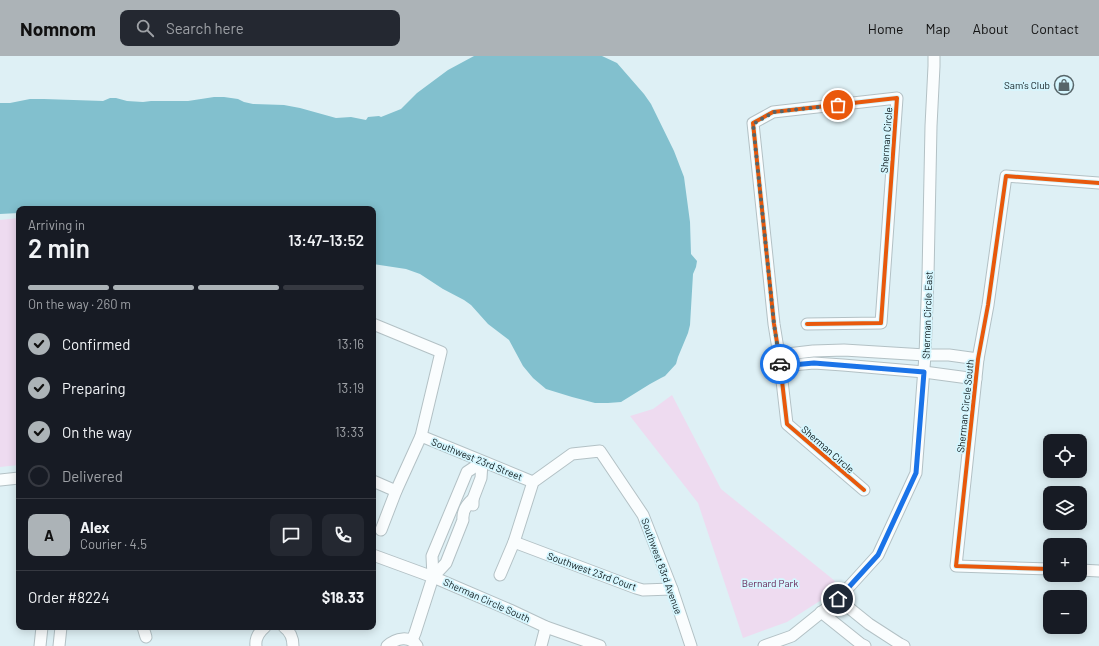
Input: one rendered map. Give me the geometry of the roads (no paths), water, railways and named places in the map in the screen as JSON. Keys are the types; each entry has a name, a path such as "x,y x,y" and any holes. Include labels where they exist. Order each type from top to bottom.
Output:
{"street":[{"name":"Sherman Circle East","path":"838,599 878,555 916,473 926,355 934,56"},
{"name":"Sherman Circle","path":"807,324 881,323 897,98 774,112 753,124 774,324 780,360 787,424 864,490"},
{"name":"Sherman Circle South","path":"1043,569 956,566 978,359 988,305 1006,176 1099,184"},
{"path":"376,325 441,352 421,436 396,491 381,530"},
{"path":"823,351 827,346 843,342 882,345 889,348 894,353"},
{"path":"780,360 823,351 844,350 949,355 978,359"},
{"path":"863,351 863,366"},
{"path":"780,360 863,366 976,379"},
{"name":"Southwest 23rd Street","path":"421,436 532,482"},
{"name":"Southwest 83rd Avenue","path":"532,482 572,454 600,451 643,515 672,590 691,646"},
{"path":"433,577 446,563 463,520 469,515 473,498 481,478 482,462"},
{"path":"387,646 397,640 404,639 414,643 433,577 432,556 467,472 482,462"},
{"path":"0,480 16,478"},
{"path":"376,482 396,491"},
{"path":"500,574 514,542 532,482"},
{"path":"449,514 463,520"},
{"name":"Southwest 23rd Court","path":"514,542 636,588 643,590 672,590"},
{"name":"Sherman Circle South","path":"376,555 433,577 546,627 600,646"},
{"path":"1087,570 1099,571"},
{"path":"766,646 792,636 838,599 869,624 904,646"},
{"path":"821,612 865,646"},
{"path":"541,646 546,627"},
{"path":"40,646 42,630"},
{"path":"59,646 61,630"},
{"path":"256,646 257,637 262,630"},
{"path":"288,630 292,635 293,646"}],"water":[{"path":"474,56 602,56 617,63 644,94 651,104 674,151 684,177 690,222 691,254 697,261 693,274 690,325 688,333 676,364 665,376 621,402 595,403 546,389 533,378 523,366 509,340 488,324 471,305 420,274 406,269 376,264 376,206 16,206 16,213 0,214 0,103 10,103 30,99 103,101 110,98 116,98 127,101 143,102 188,101 224,97 238,99 253,104 284,105 300,108 336,118 351,117 366,120 368,117 381,117 401,109 417,93 448,70"}],"place":[{"name":"Sam's Club","path":"1064,85"}],"park label":[{"name":"Bernard Park","path":"770,583"}]}
